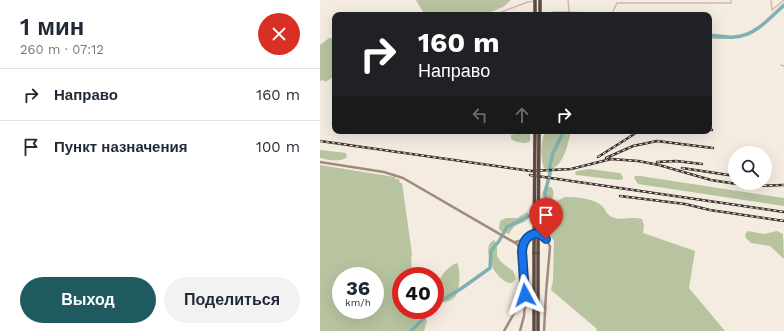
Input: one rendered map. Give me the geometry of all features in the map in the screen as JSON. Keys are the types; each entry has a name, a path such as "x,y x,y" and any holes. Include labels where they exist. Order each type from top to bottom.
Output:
{"highway":[{"path":"540,0 540,12"},
{"path":"535,1 535,12"},
{"path":"535,134 538,331"},
{"path":"533,331 539,134"}],"street":[{"path":"417,0 424,12"},
{"path":"455,0 461,12"},
{"path":"487,12 502,6 504,0"},
{"path":"553,12 569,12 568,0"},
{"path":"612,12 618,3 731,3 731,0"},
{"path":"771,0 772,10 784,0"},
{"path":"501,12 528,2 535,1"},
{"path":"320,162 384,172 404,178 519,245 522,251"},
{"path":"513,242 519,242 533,234 541,235 546,239 550,247 544,331"},
{"path":"520,331 525,310 522,251 527,237"},
{"path":"505,330 517,308 524,282"}],"green space":[{"path":"416,0 511,0 503,7 491,12 423,12"},
{"path":"712,34 729,35 732,39 712,39"},
{"path":"329,38 332,38 332,78 325,82 323,80 320,81 320,45"},
{"path":"530,134 530,141 523,143 518,142 511,139 511,135"},
{"path":"570,134 565,154 559,164 550,170 544,168 542,159 541,149 544,135"},
{"path":"320,150 346,153 347,157 341,160 320,158"},
{"path":"320,165 395,177 395,179 399,179 400,183 402,183 412,254 411,267 392,267 392,319 426,319 427,321 424,331 320,331"},
{"path":"589,169 620,173 623,179 618,180 576,175 575,173 576,171"},
{"path":"635,176 640,176 784,198 784,206 638,184 634,178"},
{"path":"547,187 551,187 553,189 553,195 546,209 544,208 542,193"},
{"path":"565,197 594,201 602,206 609,215 617,219 642,219 644,225 643,233 695,251 689,288 725,331 596,331 597,329 551,290 553,281 554,241 545,227 557,201"},
{"path":"527,212 528,219 514,227 509,234 502,232 499,229 500,221 506,218 517,218"},
{"path":"748,231 764,234 777,231 783,234 784,259 770,246 751,243 746,238 745,234"},
{"path":"494,240 497,243 497,256 501,262 513,271 516,279 512,283 506,282 500,278 491,264 488,250 490,244"},
{"path":"457,263 459,286 455,297 444,302 444,273"}],"waterway":[{"path":"712,35 722,37 742,36 762,26 784,5"},
{"path":"444,299 490,268 491,251 507,227 543,209 547,203 545,193 553,153 562,134"},
{"path":"411,331 423,319"}],"railway":[{"path":"598,157 634,134"},
{"path":"320,141 531,171 571,169 611,159 638,161 659,165 711,180 750,186 784,185"},
{"path":"606,158 633,146 657,141 713,148"},
{"path":"657,162 676,161 702,164"},
{"path":"682,168 728,175"},
{"path":"530,175 784,212"},
{"path":"620,196 685,204 710,210 784,221"}],"route":[{"path":"525,295 522,251 524,242 527,237 533,234 541,235 546,239"}]}
